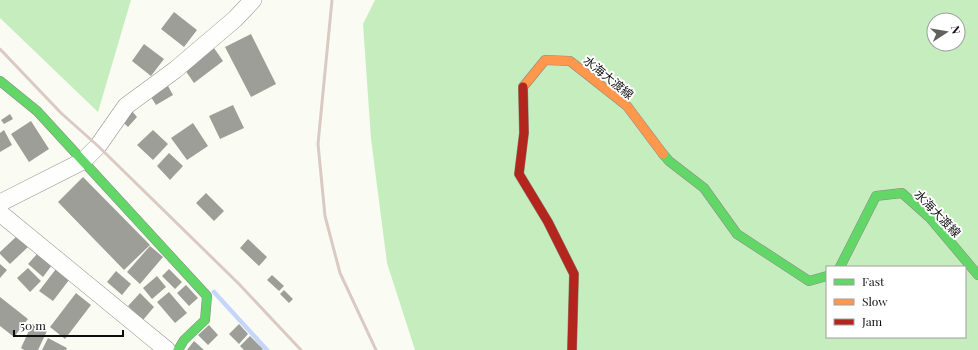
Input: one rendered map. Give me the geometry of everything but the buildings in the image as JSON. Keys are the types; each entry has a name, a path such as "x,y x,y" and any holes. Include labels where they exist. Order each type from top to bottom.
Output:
{"main road":[{"name":"水海大渡線","path":"572,350 574,274 548,222 519,174 524,133 523,85 544,60 570,61 627,106 669,161 704,188 737,234 809,281 826,276"},
{"path":"0,81 37,111 208,296 205,320 184,340 178,350"},
{"name":"水海大渡線","path":"841,266 876,196 902,193 930,218 978,275"}],"street":[{"path":"0,203 83,161 98,146 126,106 175,70 235,19 253,0"},
{"path":"0,213 167,350"}],"green space":[{"path":"0,0 131,0 98,112 0,18"},
{"path":"375,0 978,0 978,350 415,350 387,263 371,139 363,24"}],"waterway":[{"path":"214,292 267,350"}],"railway":[{"path":"332,0 318,144 325,216 340,273 376,350"},
{"path":"0,49 61,113 98,146 239,284 301,350"}],"traffic: fast":[{"path":"0,81 37,111 207,296 205,320 184,340 178,350"},
{"path":"663,154 669,161 704,188 737,234 809,281 826,276"},
{"path":"841,266 876,196 902,193 930,218 978,275"}],"traffic: slow":[{"path":"523,87 545,60 570,61 627,106 663,154"}],"traffic: jam":[{"path":"523,87 524,133 519,174 548,222 574,274 572,350"}]}
